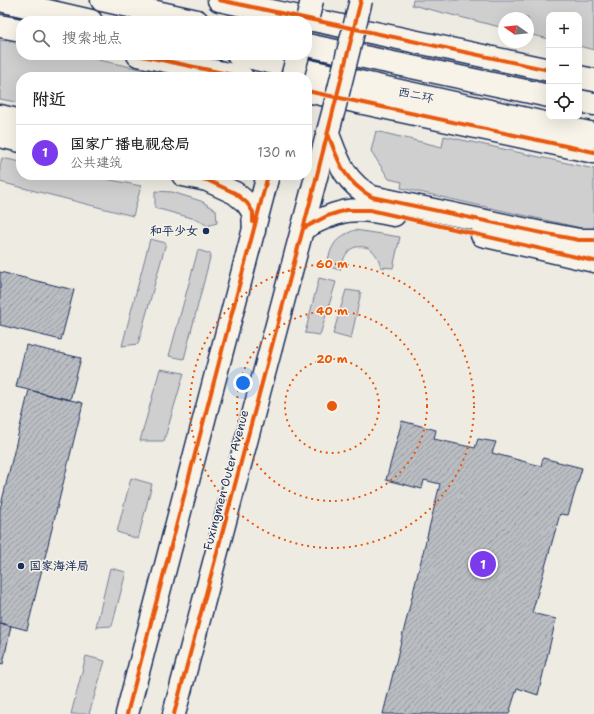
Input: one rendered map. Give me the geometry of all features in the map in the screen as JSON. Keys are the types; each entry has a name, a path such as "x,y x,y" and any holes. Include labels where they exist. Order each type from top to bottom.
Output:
{"main road":[{"path":"0,0 69,16"},
{"path":"102,0 174,16"},
{"path":"219,0 294,16"},
{"path":"308,16 312,0"},
{"name":"Fuxingmen Outer Avenue","path":"174,714 304,228 361,0"},
{"path":"312,20 546,69"},
{"path":"0,26 16,29"},
{"path":"312,46 546,95"},
{"path":"162,60 218,72"},
{"name":"西二环","path":"260,60 594,134"},
{"path":"293,72 297,60"},
{"path":"582,78 594,80"},
{"path":"312,92 594,152"},
{"path":"582,102 594,104"},
{"path":"0,116 16,120"},
{"path":"566,128 594,138"},
{"path":"328,134 339,162 350,181 360,190 372,197 579,240 594,240"},
{"path":"0,136 16,140"},
{"path":"207,180 235,193 247,203 253,212 254,231"},
{"path":"127,714 267,180"},
{"path":"304,228 327,216 346,210 370,210 594,261"}],"shaded area":[{"path":"413,0 594,0 594,50 582,47 582,12 546,12 546,38 534,35 534,12 498,12 498,26 412,5"},
{"path":"0,40 16,43 16,60 98,60 155,72 16,72 16,102 0,99"},
{"path":"376,131 442,147 444,136 594,169 594,229 590,230 401,188 402,182 389,179 371,151"},
{"path":"2,158 16,161 16,180 111,180 141,186 133,216 0,182 0,166"},
{"path":"155,191 172,192 201,201 216,210 217,223 207,226 199,220 155,208"},
{"path":"355,230 400,237 393,268 381,267 378,258 373,251 366,247 355,247 349,251 344,258 340,270 326,266 332,247 338,239"},
{"path":"150,239 166,243 138,344 122,346"},
{"path":"198,250 211,254 184,359 169,356"},
{"path":"319,278 336,282 320,335 305,333"},
{"path":"346,290 361,292 351,339 333,334"},
{"path":"160,369 184,373 164,441 140,441"},
{"path":"131,478 152,484 138,539 117,532"},
{"path":"110,568 126,572 112,626 96,627"},
{"path":"86,656 105,661 89,714 71,714"}],"building":[{"path":"0,272 74,290 61,340 0,325"},
{"path":"26,345 81,358 70,400 16,387"},
{"name":"国家海洋局","path":"29,390 83,403 27,630 0,623 0,509"},
{"path":"402,421 436,430 434,439 475,448 478,439 496,442 492,453 541,466 543,458 582,468 568,515 560,514 532,613 556,619 538,695 517,688 509,714 383,714 440,484 424,480 422,489 386,480"},
{"path":"0,623 11,626 3,664 0,663"}],"cycle path":[{"path":"219,0 294,16"},
{"path":"174,714 312,195 361,0"},
{"path":"312,20 546,69"},
{"path":"162,60 218,72"},
{"path":"312,92 594,152"},
{"path":"328,134 339,162 349,178 372,197 542,233 579,240 594,240"},
{"path":"207,180 235,193 247,203 253,212 253,222"},
{"path":"127,714 267,180"},
{"path":"304,228 327,216 346,210 370,210 594,261"}],"place":[{"name":"和平少女","path":"206,231"},
{"name":"国家广播电视总局","path":"483,564"},
{"name":"国家海洋局","path":"21,566"}]}
